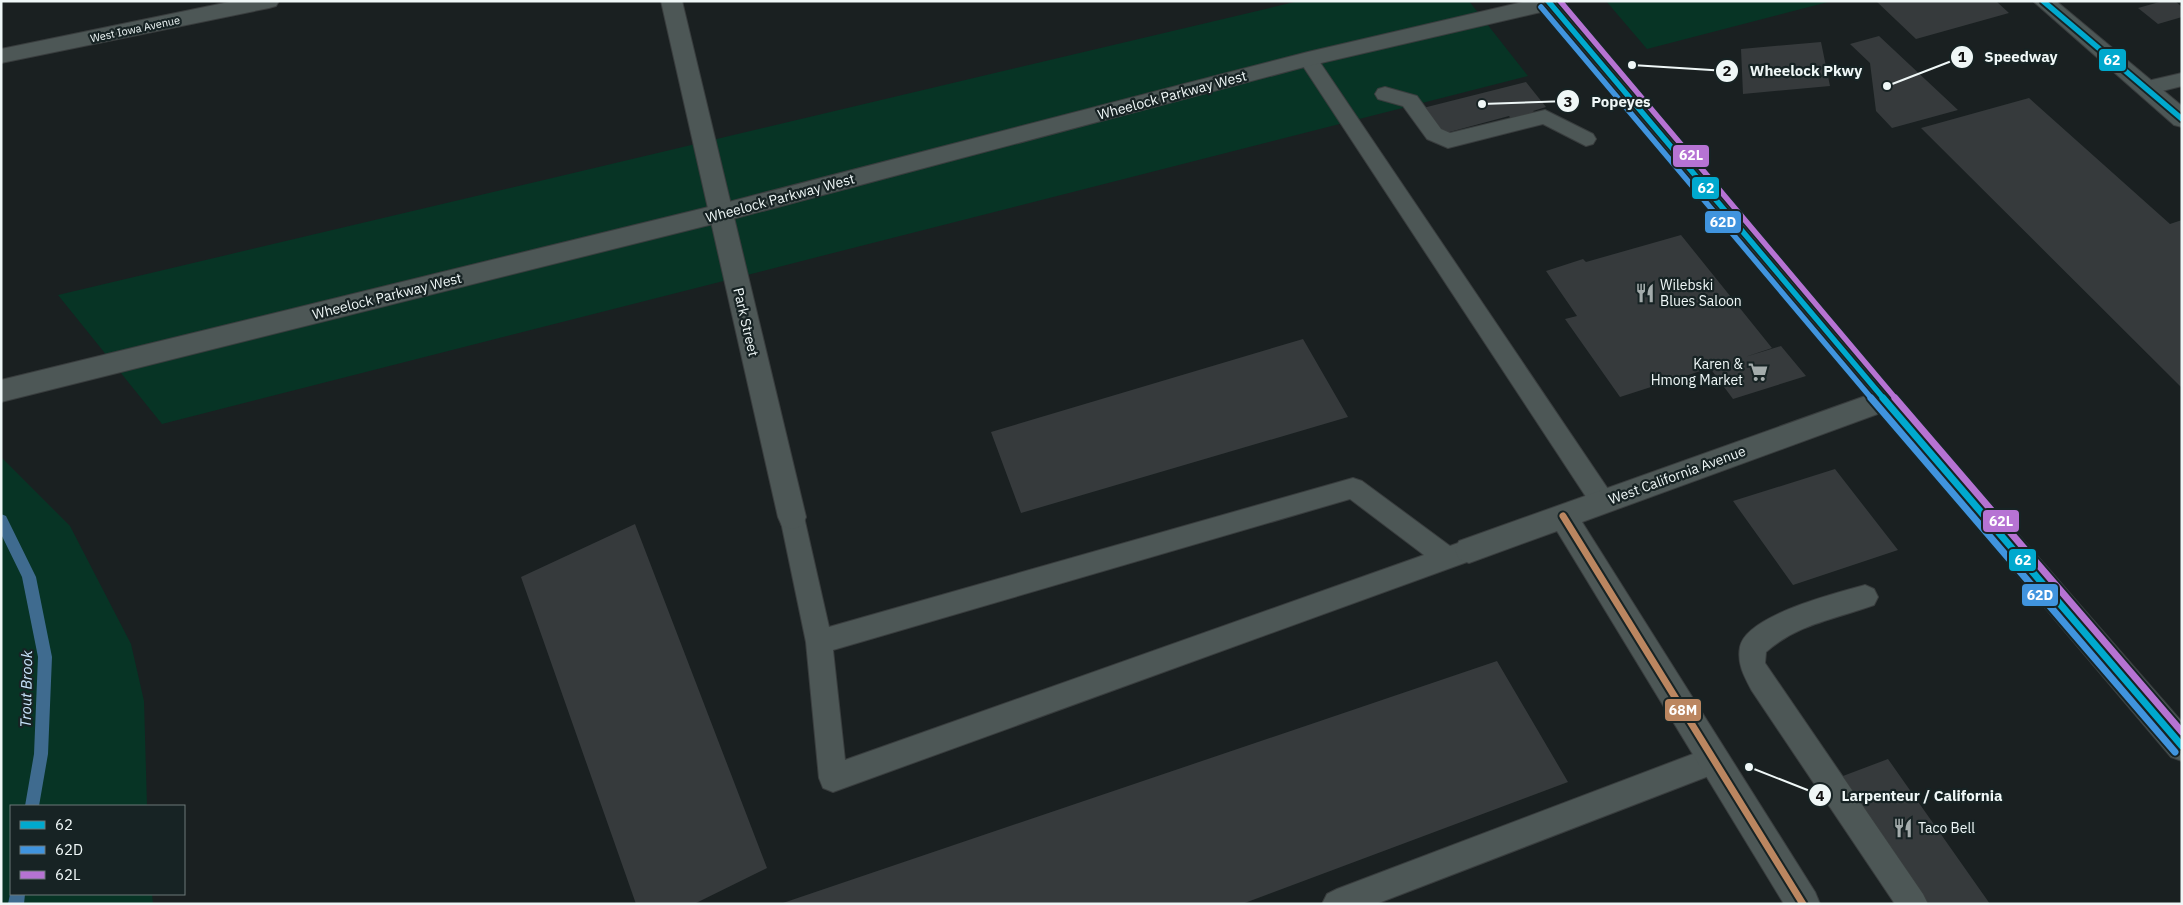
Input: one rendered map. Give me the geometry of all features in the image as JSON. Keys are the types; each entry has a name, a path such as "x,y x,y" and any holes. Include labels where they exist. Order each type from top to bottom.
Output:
{"main road":[{"path":"1552,2 1885,400 2182,746"}],"street":[{"name":"West Iowa Avenue","path":"1,56 268,1"},
{"name":"Park Street","path":"671,1 792,517"},
{"path":"2043,1 2182,119"},
{"name":"Wheelock Parkway West","path":"1,391 721,213 1308,59 1552,2"},
{"name":"West California Avenue","path":"1458,554 1885,400"},
{"path":"1563,516 1803,904"}],"lane":[{"path":"1308,59 1603,502"},
{"path":"2146,88 2182,79"},
{"path":"1384,94 1410,101 1434,134 1448,141 1545,117 1586,139"},
{"path":"819,642 1353,488 1458,554"},
{"name":"Park Street","path":"792,517 819,642 833,778 1458,554"},
{"path":"1865,597 1783,623 1765,634 1753,646 1752,664 1760,682 1914,904"},
{"path":"1337,904 1714,760"}],"green space":[{"path":"1299,1 1469,1 1528,76 162,424 58,295"},
{"path":"1606,1 1832,1 1647,49"},
{"path":"1,457 70,526 131,644 144,701 147,805 10,805 10,895 152,895 153,904 1,904"}],"building":[{"path":"1876,1 1996,1 2009,13 1916,39"},
{"path":"2163,1 2175,1 2182,7 2182,17 2158,24 2138,8"},
{"path":"1879,36 1958,110 1892,128 1876,111 1870,63 1850,44"},
{"path":"1821,42 1830,86 1743,94 1741,49"},
{"path":"1526,82 1546,107 1533,111 1537,115 1513,121 1509,116 1442,134 1423,108"},
{"path":"2029,98 2170,224 2182,220 2182,388 1921,128"},
{"name":"Wilebski Blues Saloon","path":"1681,235 1772,348 1745,357 1781,346 1806,376 1733,399 1710,368 1620,397 1565,319 1577,316 1546,271 1583,259 1586,262"},
{"path":"1303,339 1348,417 1021,513 991,432"},
{"path":"1835,469 1898,550 1793,585 1733,501"},
{"path":"635,524 767,868 694,904 636,904 521,577"},
{"path":"1497,661 1568,782 1242,904 780,904"},
{"name":"Taco Bell","path":"1888,759 1990,904 1920,904 1835,779"}],"waterway":[{"name":"Trout Brook","path":"1,520 29,577 45,657 41,754 32,805"},
{"name":"Trout Brook","path":"16,904 17,895"}],"transit line":[{"name":"62","path":"1548,1 1885,400 2182,746"},
{"name":"62L","path":"1560,1 1892,394 2182,732"},
{"name":"62","path":"2043,1 2182,119"},
{"name":"62D","path":"1541,7 1878,406 2175,752"},
{"name":"68M","path":"1563,516 1803,904"}],"place":[{"name":"Wheelock Pkwy","path":"1632,65"},
{"name":"Speedway","path":"1887,86"},
{"name":"Popeyes","path":"1482,104"},
{"name":"Wilebski Blues Saloon","path":"1645,293"},
{"name":"Karen & Hmong Market","path":"1758,372"},
{"name":"Larpenteur / California","path":"1749,767"},
{"name":"Taco Bell","path":"1903,828"}]}
